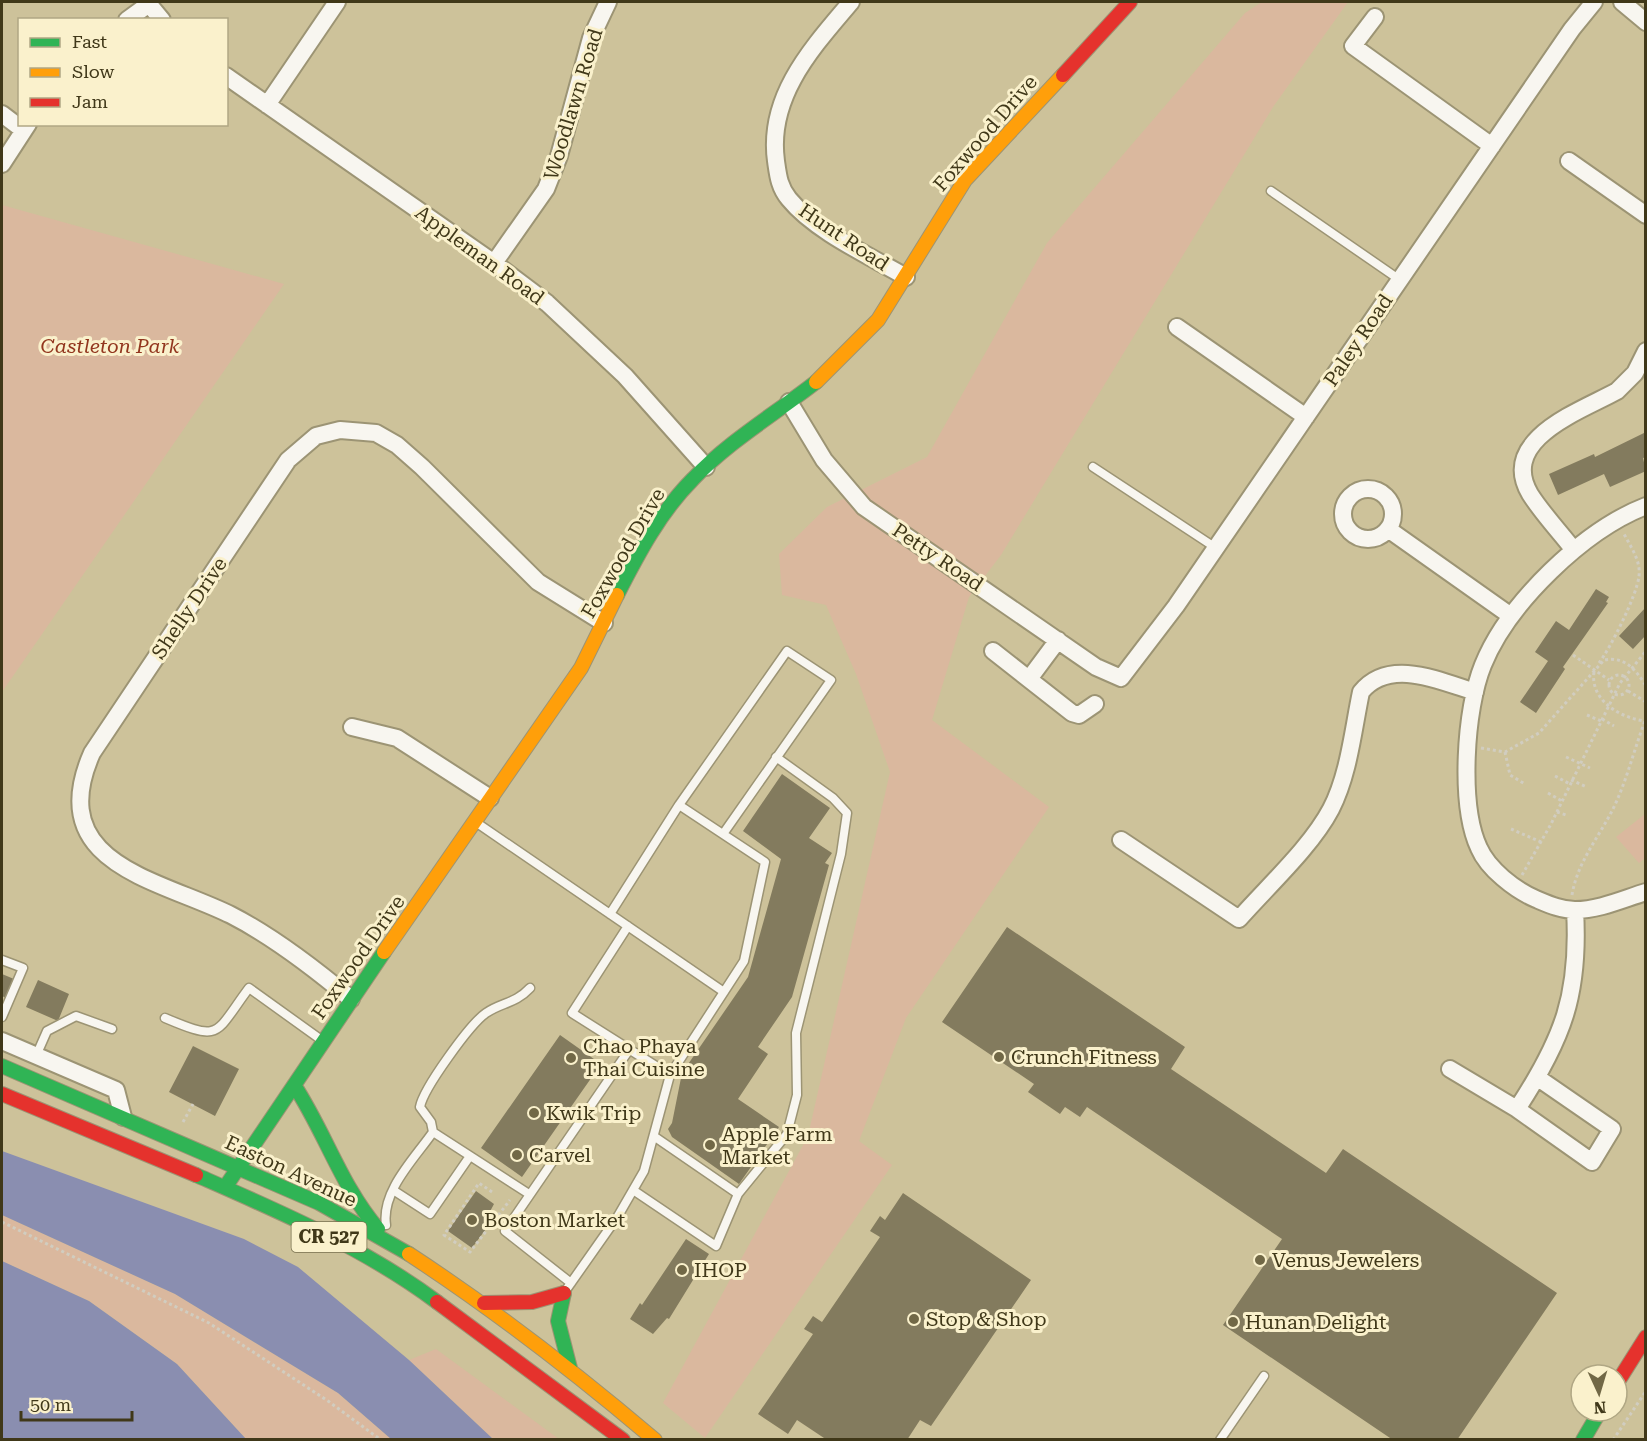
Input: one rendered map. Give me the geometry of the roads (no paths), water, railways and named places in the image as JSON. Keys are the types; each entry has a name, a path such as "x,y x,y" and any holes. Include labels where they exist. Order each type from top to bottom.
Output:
{"main road":[{"name":"Foxwood Drive","path":"224,1188 351,999 583,665 664,514 706,466 738,438 819,379 864,335 893,299 942,211 965,180 1130,2"},
{"name":"Easton Avenue","path":"2,1066 319,1203 389,1241 484,1303 570,1368 655,1440"},
{"path":"294,1085 311,1108 346,1186 365,1216 389,1241"},
{"name":"CR 527","path":"2,1094 224,1188 312,1228 412,1283 623,1440"},
{"path":"484,1303 532,1302 568,1288"},
{"path":"568,1288 559,1302 559,1330 570,1368"},
{"path":"1629,1364 1646,1337"},
{"path":"1582,1440 1593,1423"}],"street":[{"path":"267,105 337,2"},
{"name":"Woodlawn Road","path":"494,263 546,189 559,156 591,38 608,2"},
{"name":"Hunt Road","path":"851,2 795,72 777,117 775,153 780,184 789,200 815,223 906,277"},
{"name":"Paley Road","path":"1120,678 1176,606 1572,29 1594,2"},
{"path":"1622,2 1646,22"},
{"path":"129,18 148,3 160,18"},
{"path":"1375,17 1353,46 1492,146"},
{"name":"Appleman Road","path":"228,77 494,263 547,303 625,376 706,466"},
{"path":"2,114 18,123"},
{"path":"2,164 25,127"},
{"path":"1569,161 1646,215"},
{"path":"1177,327 1306,417"},
{"path":"1573,549 1530,493 1523,476 1524,460 1533,441 1548,428 1617,391 1627,383 1646,351"},
{"name":"Petty Road","path":"789,402 824,460 864,507 1096,667 1120,678"},
{"name":"Shelly Drive","path":"351,999 316,969 232,916 138,876 109,859 98,849 84,826 80,801 83,772 92,753 288,460 316,436 340,430 376,434 397,445 422,467 538,582 604,623"},
{"path":"1646,506 1616,520 1573,549 1511,616 1483,665 1475,692 1467,746 1469,819 1479,849 1485,859 1516,887 1527,895 1573,909 1608,904 1646,892"},
{"path":"1388,529 1511,616"},
{"path":"1029,679 1058,640"},
{"path":"993,651 1072,713 1079,716 1095,704"},
{"path":"1121,840 1239,919 1305,844 1330,810 1342,781 1361,692 1370,680 1383,675 1418,674 1475,692"},
{"path":"352,727 397,738 490,798"},
{"path":"1517,1109 1538,1078 1568,1010 1575,974 1573,909"},
{"path":"2,1041 116,1090 123,1118"},
{"path":"1450,1069 1517,1109 1592,1162 1612,1129 1538,1078"}],"lane":[{"path":"1271,191 1400,280"},
{"path":"1093,467 1216,548"},
{"path":"610,914 679,805 787,651 831,680 723,834"},
{"path":"633,1191 716,1246 738,1194 787,1134 797,1095 796,1033 846,830 847,813 833,798 776,757"},
{"path":"629,1050 505,1231 568,1288 644,1171 670,1075 739,972 746,953 765,862 679,805"},
{"path":"475,821 724,992"},
{"path":"628,926 572,1013 670,1075"},
{"path":"2,960 23,968 2,1017"},
{"path":"165,1018 202,1034 217,1030 249,988 323,1041"},
{"path":"530,988 513,1003 488,1012 478,1020 450,1056 420,1107 434,1132 530,1194"},
{"path":"36,1056 47,1031 76,1016 112,1029"},
{"path":"389,1241 385,1210 393,1190 434,1132"},
{"path":"655,1137 738,1194"},
{"path":"393,1190 430,1214 470,1156"},
{"path":"1220,1440 1264,1376"}],"water":[{"path":"2,1151 244,1239 298,1267 409,1360 493,1439 391,1439 338,1393 175,1294 2,1215"},
{"path":"2,1261 89,1301 177,1364 246,1439 2,1439"}],"place":[{"name":"Crunch Fitness","path":"999,1057"},
{"name":"Chao Phaya Thai Cuisine","path":"571,1058"},
{"name":"Kwik Trip","path":"534,1113"},
{"name":"Apple Farm Market","path":"710,1145"},
{"name":"Carvel","path":"517,1155"},
{"name":"Boston Market","path":"472,1220"},
{"name":"Venus Jewelers","path":"1260,1260"},
{"name":"IHOP","path":"682,1270"},
{"name":"Stop & Shop","path":"914,1319"},
{"name":"Hunan Delight","path":"1233,1322"}],"park label":[{"name":"Castleton Park","path":"110,346"}]}
